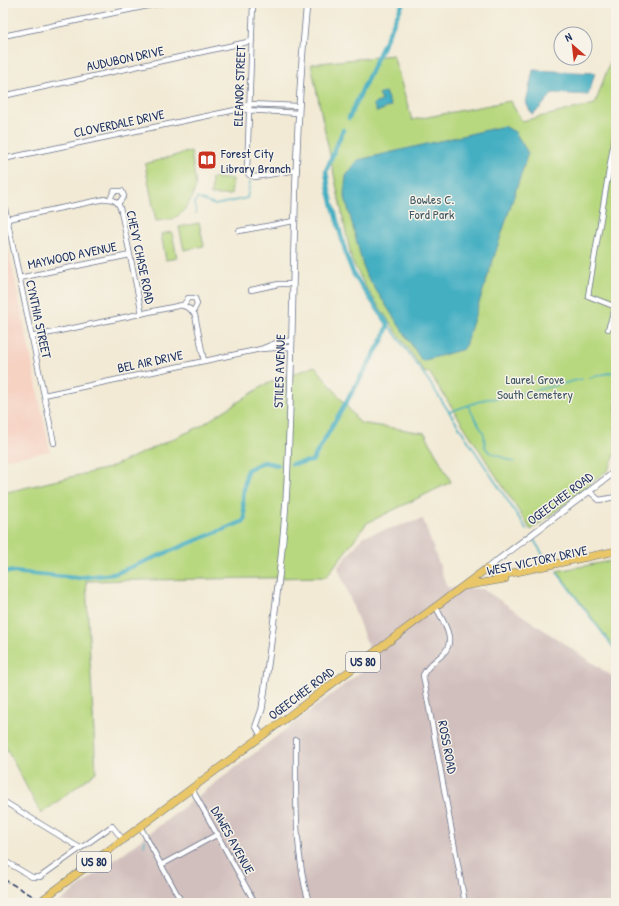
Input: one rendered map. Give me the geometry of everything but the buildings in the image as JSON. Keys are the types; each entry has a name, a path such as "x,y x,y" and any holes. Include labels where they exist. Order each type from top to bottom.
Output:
{"main road":[{"name":"WEST VICTORY DRIVE","path":"486,569 498,576 616,551"},
{"name":"WEST VICTORY DRIVE","path":"464,586 498,581 616,555"},
{"name":"OGEECHEE ROAD","path":"38,903 124,841 486,569"}],"street":[{"path":"3,36 162,3"},
{"name":"ELEANOR STREET","path":"253,3 248,104 247,171 249,176 255,177 297,170"},
{"name":"STILES AVENUE","path":"262,737 256,726 262,709 280,579 287,482 294,221 299,106 308,3"},
{"name":"AUDUBON DRIVE","path":"3,96 252,41"},
{"path":"248,104 299,106"},
{"name":"CLOVERDALE DRIVE","path":"3,159 240,109 248,104"},
{"name":"CLOVERDALE DRIVE","path":"240,109 248,111 299,113"},
{"path":"608,329 616,306 588,296 616,128"},
{"path":"110,198 114,191 122,191 123,197 118,204"},
{"name":"CHEVY CHASE ROAD","path":"5,220 110,198 118,204 142,314"},
{"name":"CYNTHIA STREET","path":"3,199 5,220 19,278 54,443"},
{"path":"238,231 294,221"},
{"name":"MAYWOOD AVENUE","path":"19,278 130,254"},
{"path":"251,290 279,284 292,284"},
{"path":"183,306 188,298 195,298 198,304 193,312 204,361"},
{"path":"31,337 176,306 183,306 193,312"},
{"name":"BEL AIR DRIVE","path":"44,395 261,349 275,343 292,340"},
{"name":"BEL AIR DRIVE","path":"261,349 267,350 291,347"},
{"name":"OGEECHEE ROAD","path":"486,569 616,471"},
{"path":"588,491 599,500 616,497"},
{"name":"ROSS ROAD","path":"436,608 450,637 449,645 444,654 428,666 423,675 466,903"},
{"path":"296,740 299,844 304,883 309,903"},
{"name":"DAWES AVENUE","path":"192,789 255,903"},
{"path":"3,801 80,848"},
{"path":"3,860 32,877 40,877 112,826 124,841"},
{"path":"141,828 182,903"},
{"path":"161,865 218,834"}],"shaded area":[{"path":"9,251 50,451 3,460 3,252"},
{"path":"423,519 447,587 483,589 615,678 616,903 58,903 374,662 338,567 364,536"}],"green space":[{"name":"Laurel Grove South Cemetery","path":"616,45 616,453 608,470 531,530 429,372 425,373 367,289 352,261 311,64 393,55 412,120 510,101 522,121 595,104"},
{"path":"191,151 196,186 192,198 183,212 173,219 156,221 145,164"},
{"path":"212,178 233,179 231,195 211,195"},
{"path":"199,223 204,246 184,250 179,227"},
{"path":"172,232 177,258 166,260 161,234"},
{"path":"315,366 360,423 425,433 451,482 367,523 326,577 86,581 96,772 41,814 3,742 3,493 109,468 199,427 266,384"},
{"path":"616,560 616,650 557,571"}],"water":[{"path":"533,70 595,73 588,95 553,93 540,108 532,114 526,103"},
{"path":"385,92 391,106 377,112 373,104 382,101 379,94"},
{"name":"Bowles C. Ford Park","path":"504,126 515,132 528,153 464,349 422,361 365,273 344,193 346,176 358,160"}],"waterway":[{"path":"349,118 403,3"},
{"path":"292,464 312,461 384,337 388,324 354,275 347,258 329,191 326,171 343,130"},
{"path":"196,213 195,202 197,198 215,205 247,198 250,182"},
{"path":"388,324 428,380 527,530"},
{"path":"589,378 616,371"},
{"path":"449,412 486,399 503,398 582,379"},
{"path":"468,406 484,434 485,447 489,452 514,462"},
{"path":"3,571 76,578 114,574 244,521 245,516 243,498 247,470 263,462 278,465"},
{"path":"532,537 547,561"},
{"path":"557,572 616,651"},
{"path":"144,846 145,840"}],"railway":[{"path":"3,879 45,903"}],"place":[{"name":"Forest City Library Branch","path":"207,160"}]}
